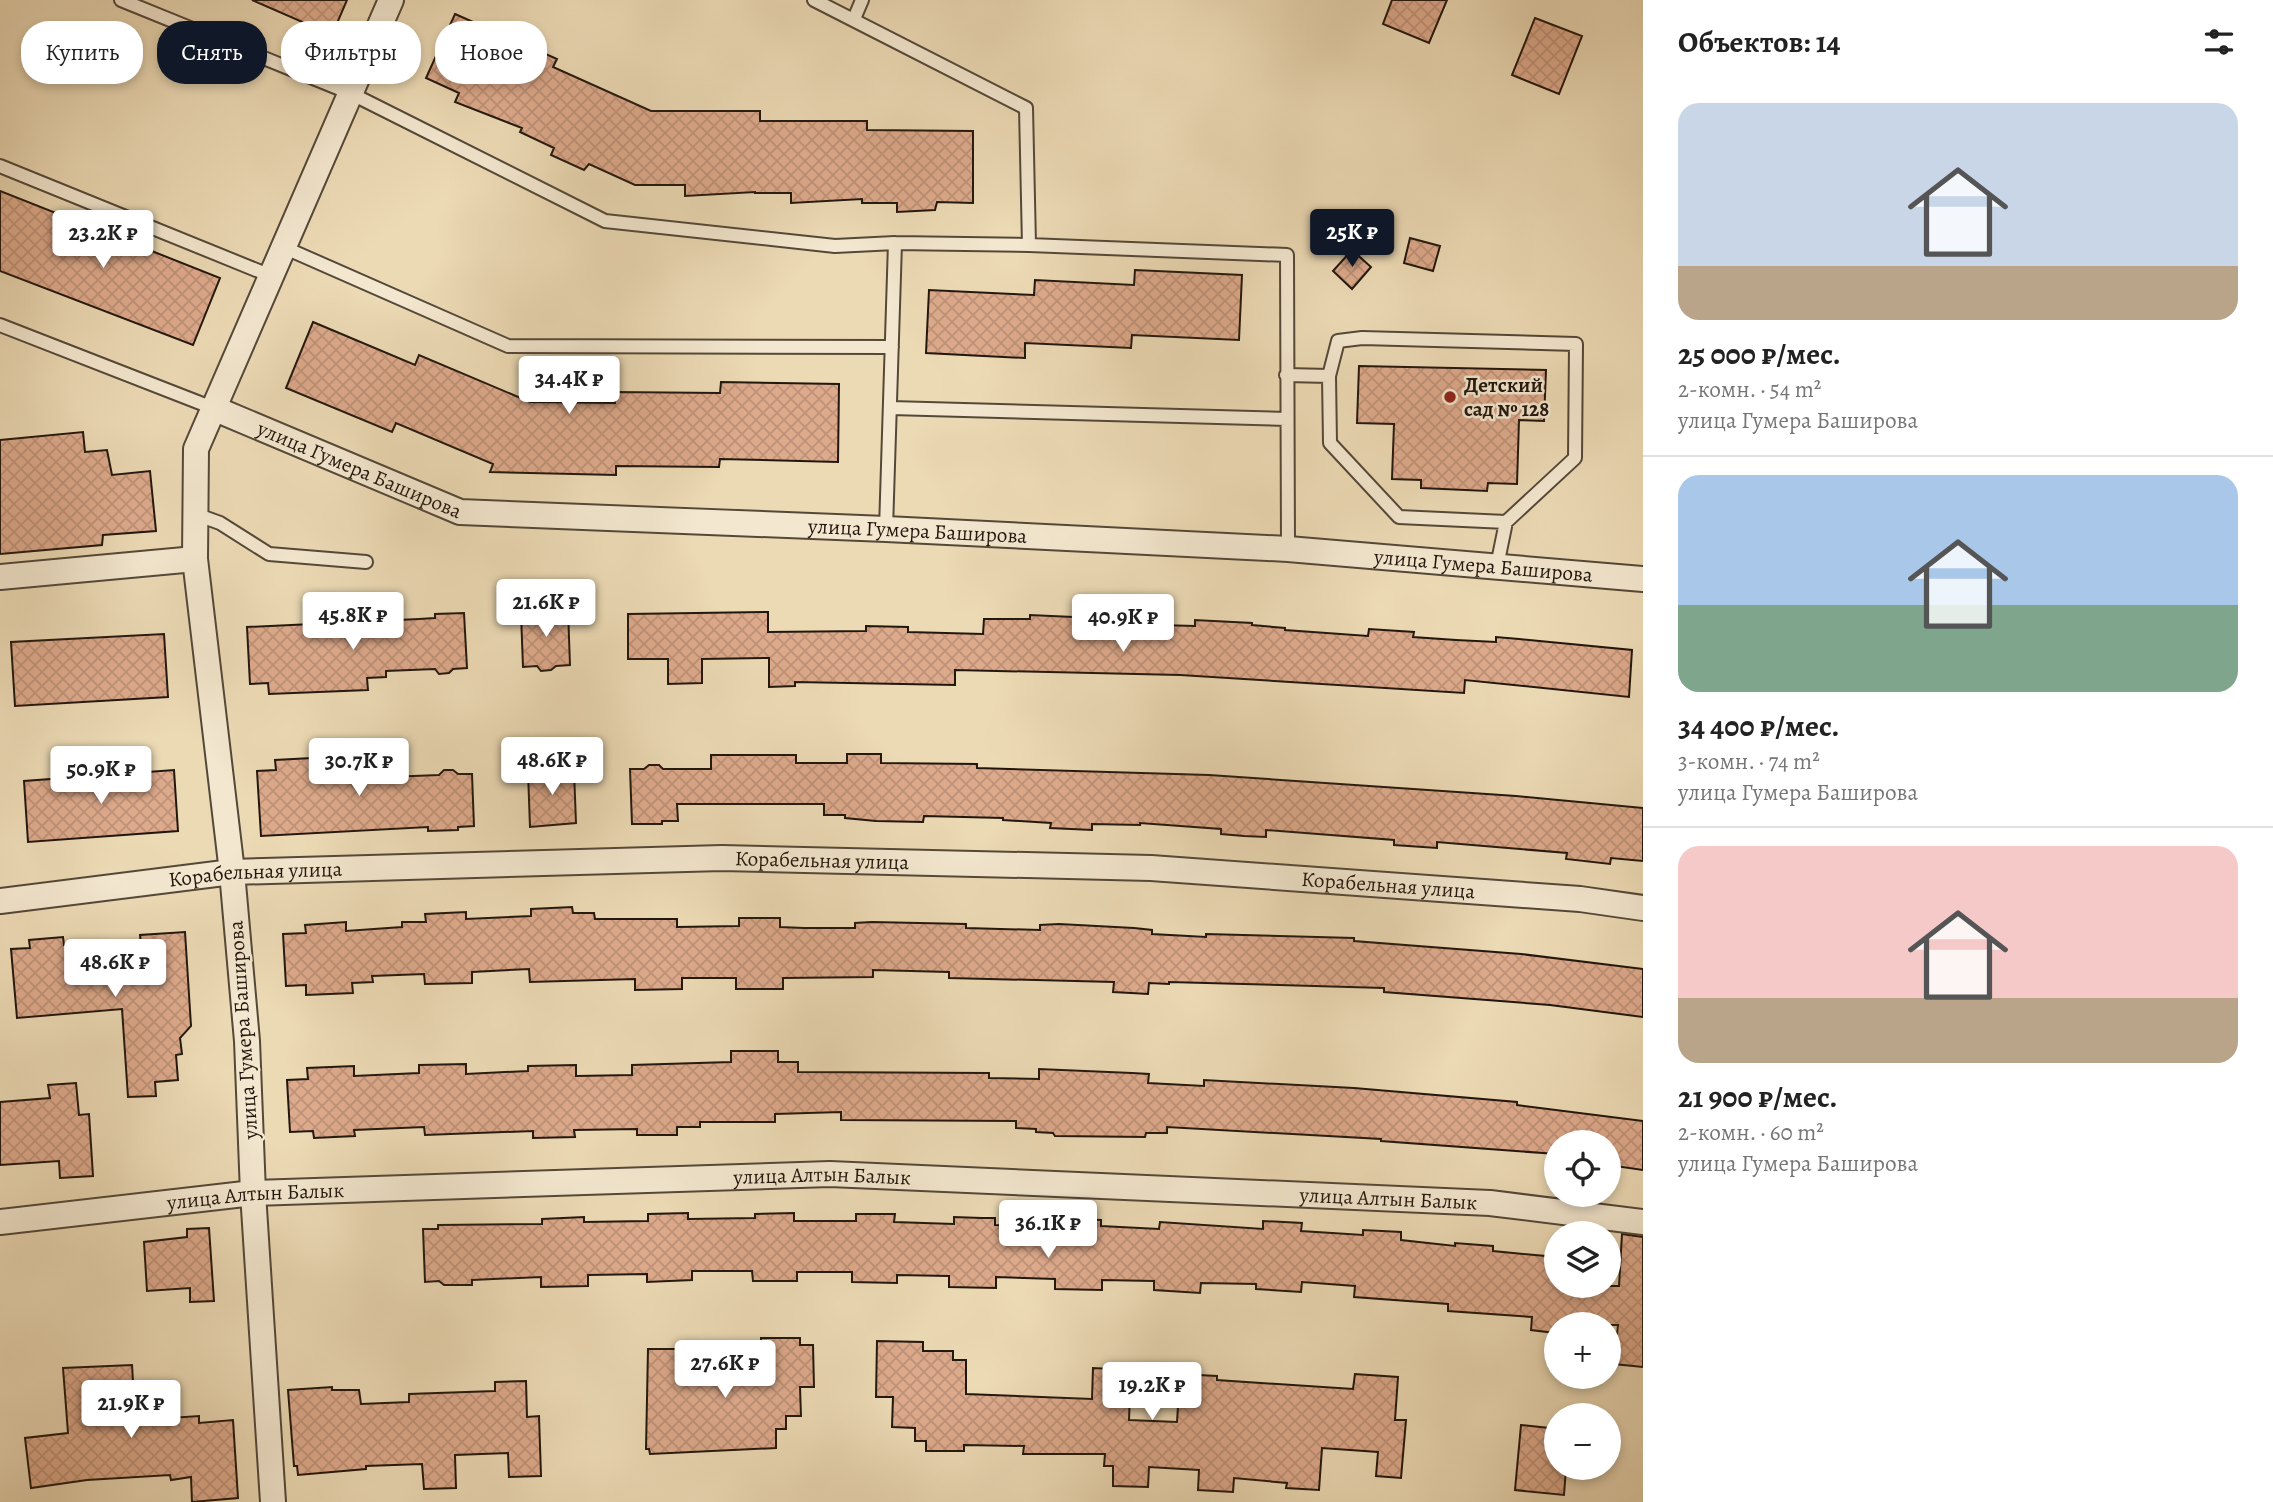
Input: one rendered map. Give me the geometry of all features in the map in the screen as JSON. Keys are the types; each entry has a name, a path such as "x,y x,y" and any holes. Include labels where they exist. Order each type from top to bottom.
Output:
{"street":[{"name":"улица Гумера Баширова","path":"273,1502 253,1193 247,1041 232,872 195,559 196,449 391,0"},
{"name":"улица Гумера Баширова","path":"213,408 460,512 1288,549 1643,579"},
{"path":"0,577 195,559"},
{"name":"Корабельная улица","path":"0,901 232,872 722,858 1151,868 1580,899 1643,908"},
{"name":"улица Алтын Балык","path":"0,1222 253,1193 830,1174 1490,1203 1643,1222"}],"lane":[{"path":"121,0 350,93 605,221 835,246 895,243 1029,245 1287,255 1288,549"},
{"path":"814,0 1026,108 1029,245"},
{"path":"854,19 862,0"},
{"path":"0,166 271,276"},
{"path":"886,529 895,243"},
{"path":"283,247 508,346 892,347"},
{"path":"0,325 213,408"},
{"path":"1497,566 1506,522 1574,458 1576,344 1362,338 1338,341 1329,376 1330,443 1399,517 1506,522"},
{"path":"1286,375 1329,376"},
{"path":"891,408 1286,419"},
{"path":"195,514 220,523 269,554 366,562"}],"building":[{"path":"252,0 347,0 338,21 300,21"},
{"path":"1392,0 1447,0 1429,43 1383,24"},
{"path":"455,14 471,21 452,21"},
{"path":"1535,18 1582,36 1559,94 1512,75"},
{"path":"547,55 557,59 553,67 651,111 760,111 760,121 867,121 867,130 973,131 973,203 937,202 935,210 897,212 897,203 862,203 862,199 791,203 791,193 685,196 685,185 635,185 589,164 584,170 551,155 554,148 520,132 522,128 455,102 459,93 439,84 547,84"},
{"path":"435,58 435,82 426,78"},
{"path":"0,191 220,278 193,345 0,271"},
{"path":"1410,238 1440,246 1433,271 1404,263"},
{"path":"1352,250 1371,267 1352,289 1333,271"},
{"path":"1135,270 1242,275 1239,340 1132,335 1131,348 1025,343 1025,358 926,353 929,290 1034,295 1035,280 1134,285"},
{"path":"313,322 415,365 419,355 530,402 615,403 615,392 720,393 721,382 839,384 838,462 720,459 719,467 616,466 616,475 490,472 493,464 396,423 392,432 286,388"},
{"path":"1359,366 1546,370 1544,421 1519,420 1517,484 1488,483 1487,491 1421,488 1421,480 1392,479 1394,424 1357,423"},
{"path":"83,432 85,452 107,450 112,475 150,471 156,531 103,535 102,545 0,554 0,440"},
{"path":"536,610 568,610 570,665 541,671 537,666 523,667 521,614 537,613"},
{"path":"768,612 768,632 866,631 866,626 908,627 908,632 983,634 984,619 1030,619 1030,615 1073,617 1073,621 1120,624 1195,626 1195,620 1252,623 1285,630 1368,636 1369,629 1414,632 1413,637 1496,642 1496,637 1632,650 1629,697 1465,680 1464,693 1180,675 955,670 955,685 795,682 795,686 769,687 769,658 702,659 702,683 668,684 668,659 628,659 628,614"},
{"path":"464,613 467,668 439,674 435,669 386,671 386,677 367,678 368,690 269,694 268,683 250,684 247,627 435,618 435,614"},
{"path":"164,634 168,697 15,706 11,642"},
{"path":"847,754 881,754 881,763 977,764 977,768 1209,775 1516,796 1643,808 1643,861 1611,858 1610,864 1566,859 1567,853 1437,842 1437,848 1394,845 1394,840 1266,830 1266,837 1244,836 1221,834 1221,829 1140,823 1092,824 1092,830 1050,828 1051,823 1003,818 924,816 923,822 876,821 845,818 845,815 824,815 824,804 677,804 678,821 632,824 630,769 659,765 663,769 711,769 711,755 796,755 796,763 847,763"},
{"path":"368,755 368,764 387,763 388,777 439,775 444,770 472,774 474,826 458,827 458,830 428,831 428,827 261,836 257,771 276,770 275,760"},
{"path":"550,763 560,771 574,771 576,823 530,827 528,772 542,772"},
{"path":"174,770 178,831 28,842 24,781"},
{"path":"572,907 573,913 594,913 595,919 677,919 677,927 739,926 739,918 780,918 780,927 804,928 855,928 855,923 872,922 966,924 966,928 1040,930 1040,925 1059,924 1134,928 1152,930 1152,934 1206,937 1206,934 1354,938 1354,941 1521,954 1643,969 1643,1017 1550,1005 1384,992 1384,988 1169,982 1149,983 1148,994 1113,992 1114,982 949,978 949,972 873,970 873,977 783,978 783,989 736,989 736,978 682,978 682,989 635,990 635,979 530,982 529,969 472,972 472,983 425,984 424,974 372,976 373,982 352,983 353,993 306,995 306,985 286,986 283,934 306,933 305,925 346,922 346,931 402,927 402,922 426,922 425,914 466,912 466,919 531,916 531,909"},
{"path":"185,932 191,1026 180,1038 182,1054 176,1055 178,1080 155,1082 156,1096 128,1097 122,1009 17,1018 11,949 30,948 29,940 63,937 64,945 83,943 85,975 143,971 140,935"},
{"path":"731,1051 778,1051 778,1062 798,1062 798,1072 989,1073 989,1078 1039,1079 1039,1069 1149,1074 1148,1083 1204,1086 1204,1080 1354,1088 1517,1102 1517,1105 1643,1121 1643,1170 1621,1167 1621,1130 1544,1130 1544,1153 1381,1139 1167,1127 1167,1133 1146,1133 1145,1137 1055,1136 1053,1133 1036,1132 1036,1129 1016,1128 1016,1121 841,1120 841,1112 775,1114 775,1122 700,1122 700,1127 677,1127 677,1135 637,1135 637,1129 574,1130 575,1137 533,1138 533,1131 425,1135 424,1127 354,1130 355,1136 314,1138 313,1131 290,1132 287,1080 308,1079 307,1068 354,1066 354,1076 419,1073 419,1065 466,1064 466,1074 528,1071 528,1066 576,1065 576,1076 632,1075 632,1065 731,1062"},
{"path":"76,1083 79,1115 89,1114 93,1176 60,1178 59,1161 0,1165 0,1102 50,1098 48,1085"},
{"path":"688,1213 688,1219 755,1218 755,1214 794,1213 794,1221 856,1221 856,1214 895,1214 894,1222 954,1224 954,1217 995,1218 995,1225 1052,1226 1053,1218 1101,1220 1101,1226 1159,1229 1160,1222 1263,1229 1263,1221 1302,1223 1301,1231 1363,1235 1363,1230 1401,1232 1401,1240 1455,1246 1455,1243 1493,1246 1493,1251 1544,1256 1544,1298 1621,1298 1622,1234 1643,1237 1643,1367 1621,1365 1621,1312 1544,1312 1544,1332 1531,1330 1532,1317 1448,1311 1448,1304 1354,1297 1355,1286 1302,1282 1301,1292 1256,1289 1256,1284 1201,1283 1200,1293 1154,1290 1154,1281 1102,1280 1102,1290 1055,1289 1055,1279 996,1277 996,1288 949,1287 949,1276 897,1275 897,1283 852,1282 852,1272 797,1272 797,1281 753,1281 752,1271 692,1271 692,1280 647,1282 647,1274 588,1275 588,1286 541,1287 541,1277 472,1280 472,1285 425,1282 423,1229 438,1229 438,1225 542,1224 542,1219 584,1217 584,1222 648,1221 648,1214"},
{"path":"209,1228 214,1301 190,1302 190,1288 147,1291 144,1242 187,1237 187,1229"},
{"path":"761,1338 800,1338 800,1345 813,1345 814,1387 800,1387 801,1416 786,1416 786,1429 776,1429 776,1448 650,1454 649,1449 646,1449 648,1349 684,1349 684,1367 687,1367 687,1370 740,1369 740,1365 762,1365"},
{"path":"877,1341 923,1342 923,1351 953,1351 953,1360 966,1360 966,1394 1092,1399 1093,1368 1131,1370 1129,1420 1177,1422 1180,1374 1217,1376 1217,1380 1353,1389 1355,1374 1398,1377 1395,1420 1406,1420 1401,1478 1376,1476 1378,1452 1322,1448 1319,1490 1286,1488 1287,1483 1234,1478 1233,1492 1198,1490 1199,1470 1149,1467 1148,1487 1113,1486 1113,1466 1104,1466 1105,1454 1023,1454 1024,1446 964,1445 964,1451 926,1451 926,1441 915,1441 915,1428 892,1427 893,1397 876,1397"},
{"path":"132,1365 135,1414 169,1414 170,1418 199,1416 199,1423 233,1420 238,1498 192,1502 191,1477 171,1480 170,1475 87,1480 31,1488 25,1438 68,1433 63,1368"},
{"path":"526,1381 527,1417 539,1416 541,1476 509,1477 508,1453 455,1455 456,1488 424,1489 422,1464 366,1466 366,1469 298,1475 297,1466 294,1466 288,1390 332,1387 332,1390 359,1390 361,1404 409,1402 409,1394 495,1391 495,1382"},
{"path":"1521,1425 1544,1427 1544,1480 1565,1480 1564,1495 1515,1490"}],"place":[{"name":"Детский сад № 128","path":"1450,397"}]}
